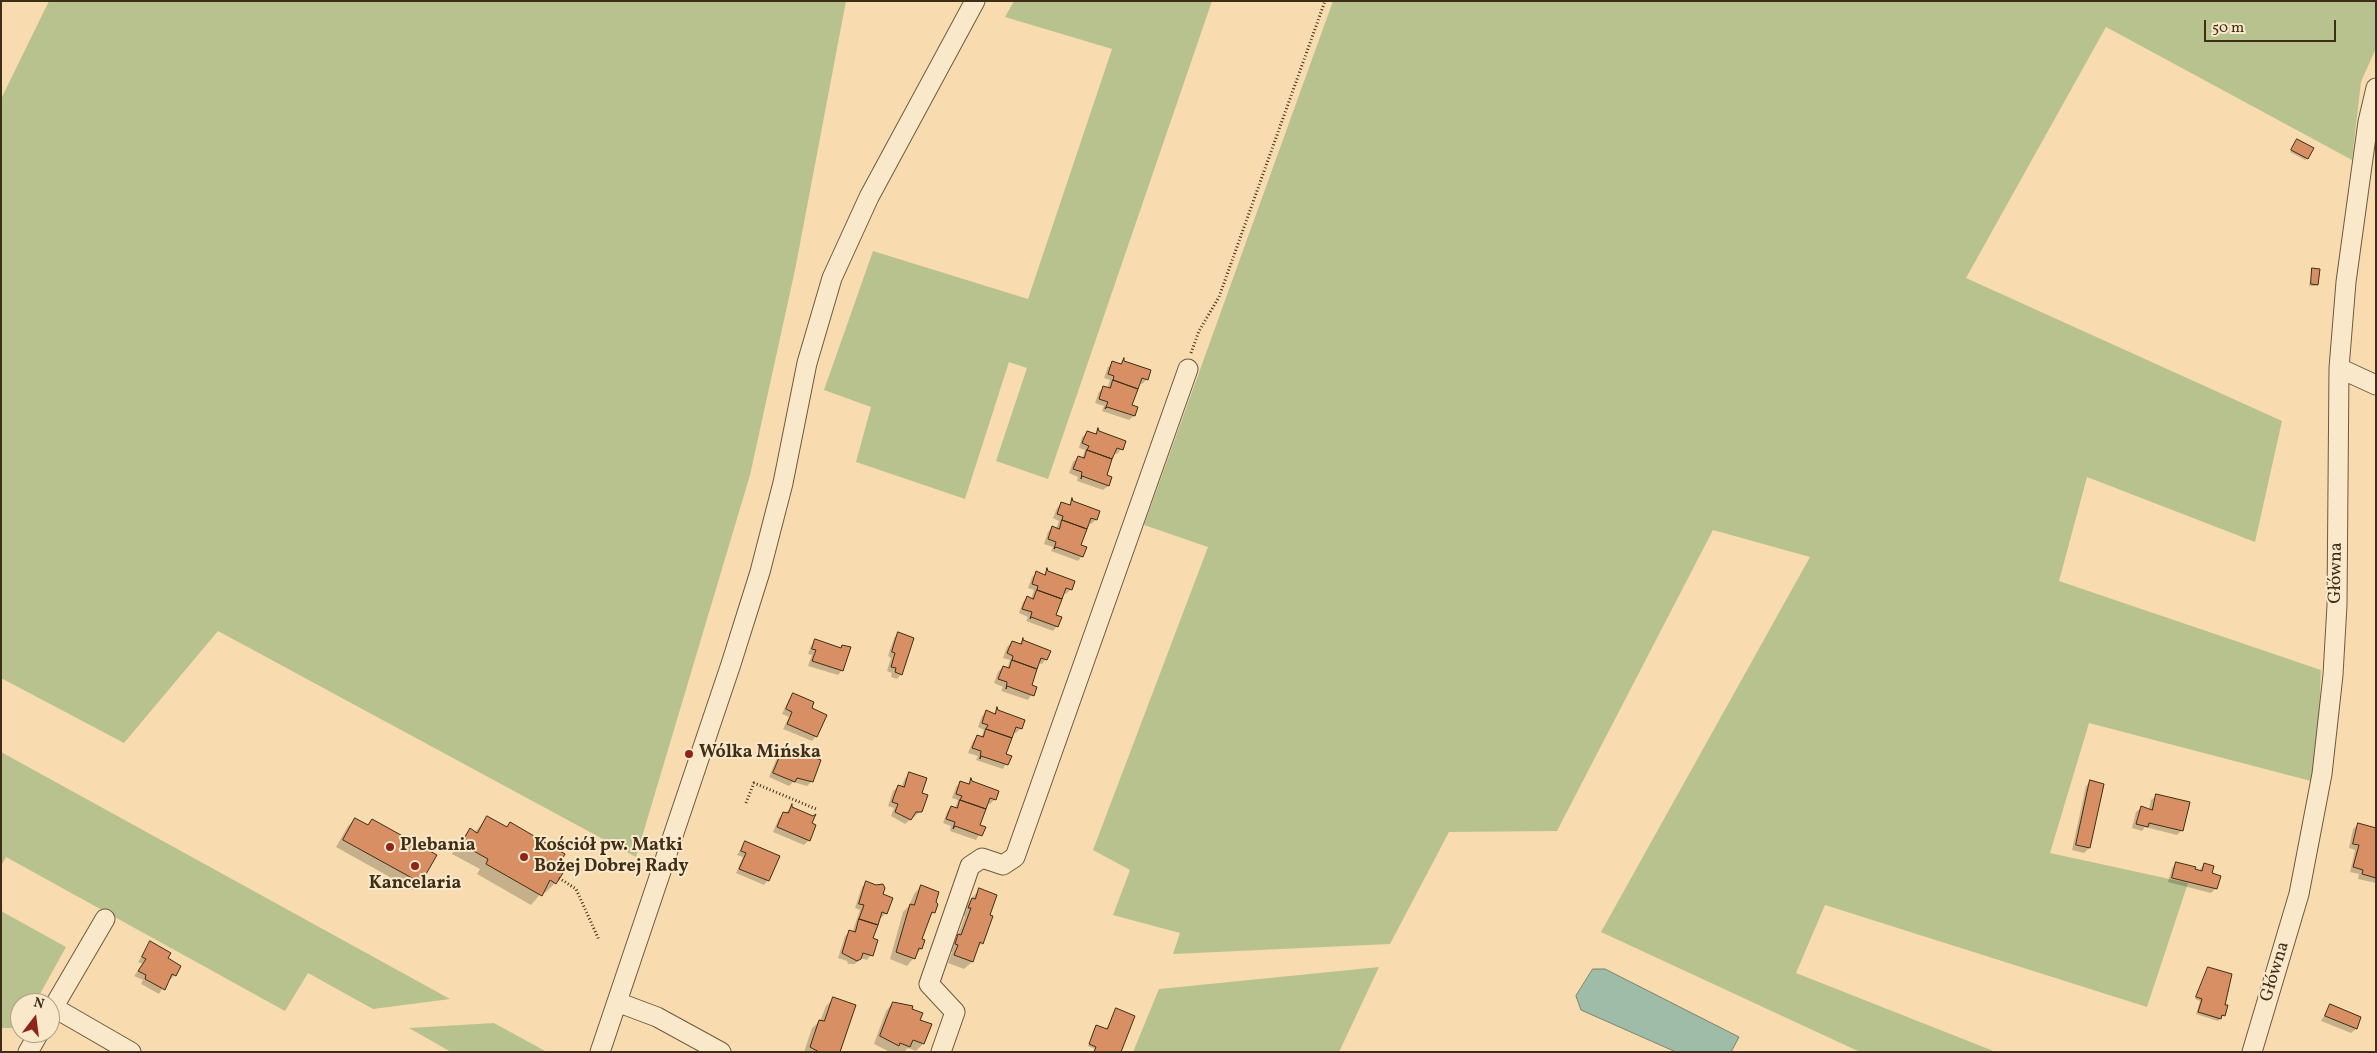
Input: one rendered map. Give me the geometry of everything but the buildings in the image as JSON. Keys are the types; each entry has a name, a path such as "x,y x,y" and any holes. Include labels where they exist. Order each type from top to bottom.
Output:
{"street":[{"path":"600,1052 731,664 760,572 784,483 807,363 832,278 869,197 975,1"},
{"name":"Główna","path":"2252,1052 2299,894 2322,774 2333,675 2338,605 2339,368 2346,282 2368,122 2376,88"},
{"path":"2339,368 2376,385"},
{"path":"941,1052 955,1012 928,984 970,866 982,858 1003,865 1015,857 1188,369"},
{"path":"60,996 105,919"},
{"path":"617,1002 657,1016 721,1052"},
{"path":"60,1014 131,1052"}],"path":[{"path":"1188,369 1199,331 1219,296 1325,1"},
{"path":"746,803 754,783 816,809"},
{"path":"559,878 576,889 599,940"}],"green space":[{"path":"49,1 846,1 795,270 750,475 636,857 218,631 124,743 1,678 1,99"},
{"path":"1014,1 1212,1 1048,479 996,461 1027,368 1009,362 965,499 856,462 871,407 824,390 873,251 1028,299 1112,49 1005,17"},
{"path":"1333,1 2376,1 2376,48 2361,82 2352,160 2106,27 1966,278 2282,421 2255,542 2087,477 2059,581 2321,670 2319,715 2311,781 2089,723 2050,853 2188,883 2147,1007 1825,905 1796,973 1996,1052 1860,1052 1601,932 1810,557 1713,530 1557,831 1449,832 1390,944 1173,954 1180,933 1113,915 1130,870 1093,850 1208,547 1144,525"},
{"path":"1,752 450,999 373,1009 308,973 285,1011 6,857 1,866"},
{"path":"1,911 66,947 41,993 10,993 10,1028 1,1028"},
{"path":"1379,967 1339,1052 1133,1052 1159,989"},
{"path":"494,1023 547,1052 451,1052 409,1028"}],"shaded area":[{"path":"1593,969 1605,969 1739,1037 1731,1052 1676,1052 1581,1010 1576,996"}],"place":[{"name":"Wólka Mińska","path":"689,754"},
{"name":"Plebania","path":"390,847"},
{"name":"Kościół pw. Matki Bożej Dobrej Rady","path":"524,857"},
{"name":"Kancelaria","path":"415,866"}]}
